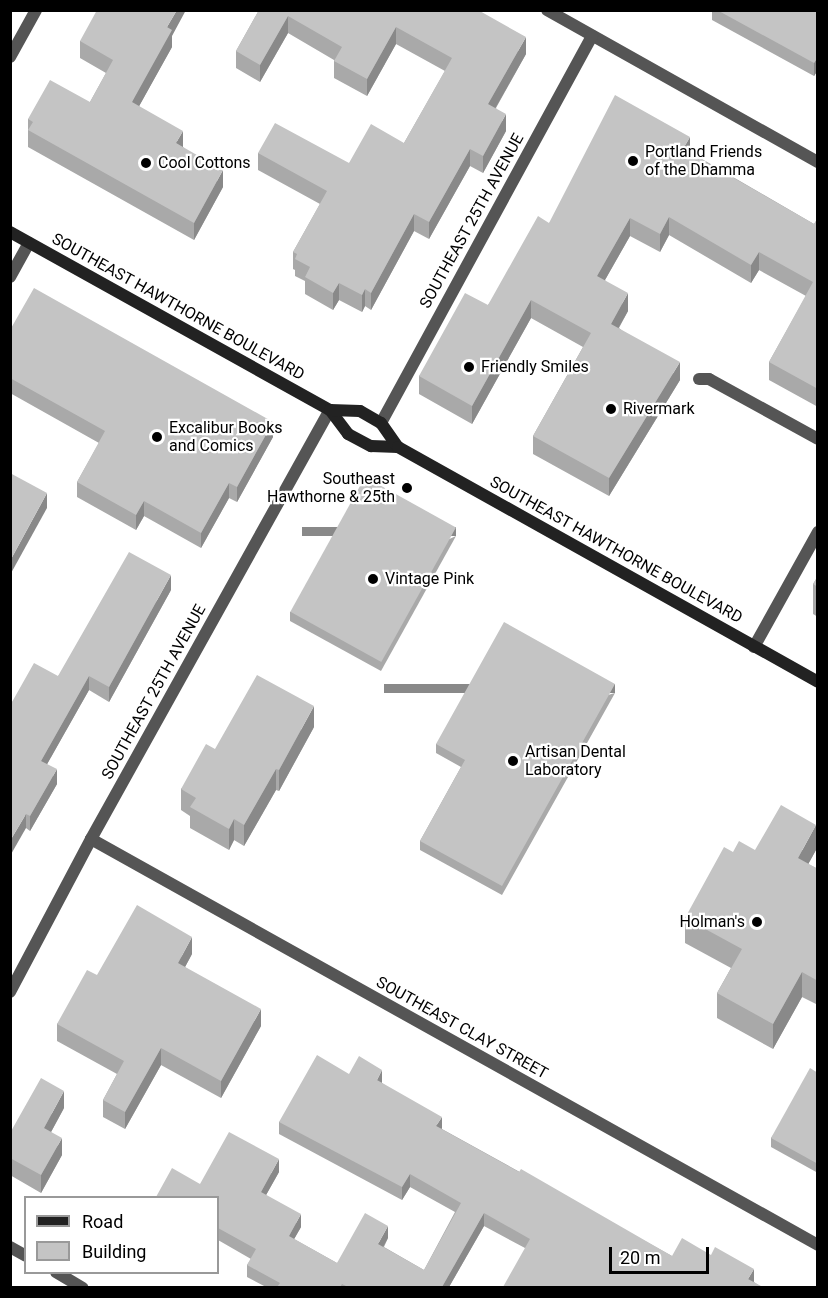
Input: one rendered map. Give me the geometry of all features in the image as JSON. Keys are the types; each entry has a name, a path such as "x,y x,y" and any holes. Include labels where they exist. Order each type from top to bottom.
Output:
{"main road":[{"name":"SOUTHEAST HAWTHORNE BOULEVARD","path":"10,232 330,410 348,434 371,446 398,447"},
{"name":"SOUTHEAST HAWTHORNE BOULEVARD","path":"330,410 360,411 381,423 398,447 818,682"}],"street":[{"path":"10,57 36,10"},
{"path":"547,10 818,162"},
{"name":"SOUTHEAST 25TH AVENUE","path":"381,423 592,36"},
{"path":"10,276 29,243"},
{"path":"699,379 710,379 818,439"},
{"name":"SOUTHEAST 25TH AVENUE","path":"10,993 16,965 91,839 330,410"},
{"path":"754,647 818,532"},
{"name":"SOUTHEAST CLAY STREET","path":"91,839 818,1245"},
{"path":"10,1247 24,1255"},
{"path":"60,1274 83,1287"}],"building":[{"path":"97,10 177,10 167,27 172,30 132,102 183,131 176,143 223,170 194,223 28,130 33,122 28,119 50,80 90,102 113,60 80,41"},
{"path":"259,10 421,10 423,12 423,10 478,10 526,37 488,104 506,114 483,156 470,149 429,222 414,214 371,293 365,289 362,295 339,283 333,293 305,277 310,267 295,259 297,254 293,252 327,191 258,153 275,123 349,163 371,124 404,143 452,58 396,27 367,79 334,61 342,47 288,16 260,65 236,51"},
{"path":"717,10 818,10 818,57 814,63"},
{"path":"615,95 690,137 683,149 814,224 818,218 818,389 769,362 813,282 759,252 751,265 669,217 660,234 630,218 597,276 628,293 611,324 680,362 609,478 533,436 591,333 531,300 472,406 419,376 465,293 488,305 538,216 549,223"},
{"path":"34,288 273,422 237,487 229,483 201,533 144,501 136,515 77,482 105,431 10,378 10,330"},
{"path":"10,473 47,493 10,561"},
{"name":"Vintage Pink","path":"365,477 456,527 381,662 290,612"},
{"path":"129,552 171,575 109,687 89,676 41,761 57,769 30,816 26,814 10,841 10,701 12,702 34,663 58,676"},
{"path":"818,576 818,587 813,584"},
{"name":"Artisan Dental Laboratory","path":"504,622 615,684 502,886 420,841 465,760 436,744"},
{"path":"257,675 314,706 279,770 276,769 244,825 234,819 229,829 190,807 196,798 181,789 206,744 215,749"},
{"name":"Holman's","path":"781,805 816,825 798,858 818,869 818,981 802,972 773,1024 717,993 742,949 685,918 724,847 733,852 739,841 755,850"},
{"path":"137,905 192,937 178,963 261,1009 221,1081 161,1048 125,1112 103,1100 124,1061 57,1024 87,970 97,975"},
{"path":"317,1055 349,1074 359,1056 382,1070 377,1080 442,1117 436,1126 519,1172 521,1169 672,1256 682,1238 711,1255 715,1247 754,1269 748,1279 761,1286 503,1287 530,1239 484,1213 442,1287 348,1287 342,1284 340,1287 277,1287 280,1283 247,1265 256,1249 219,1229 219,1196 157,1196 172,1168 200,1184 229,1132 279,1159 261,1192 301,1214 289,1236 337,1263 365,1213 388,1226 378,1244 424,1270 461,1203 410,1174 402,1187 279,1122"},
{"path":"810,1068 818,1073 818,1164 771,1138"},
{"path":"41,1078 64,1091 44,1128 62,1138 41,1175 10,1158 10,1133"}],"place":[{"name":"Portland Friends of the Dhamma","path":"633,161"},
{"name":"Cool Cottons","path":"146,163"},
{"name":"Friendly Smiles","path":"469,367"},
{"name":"Rivermark","path":"611,409"},
{"name":"Excalibur Books and Comics","path":"157,437"},
{"name":"Southeast Hawthorne & 25th","path":"407,488"},
{"name":"Vintage Pink","path":"373,579"},
{"name":"Artisan Dental Laboratory","path":"513,761"},
{"name":"Holman's","path":"757,922"}]}
